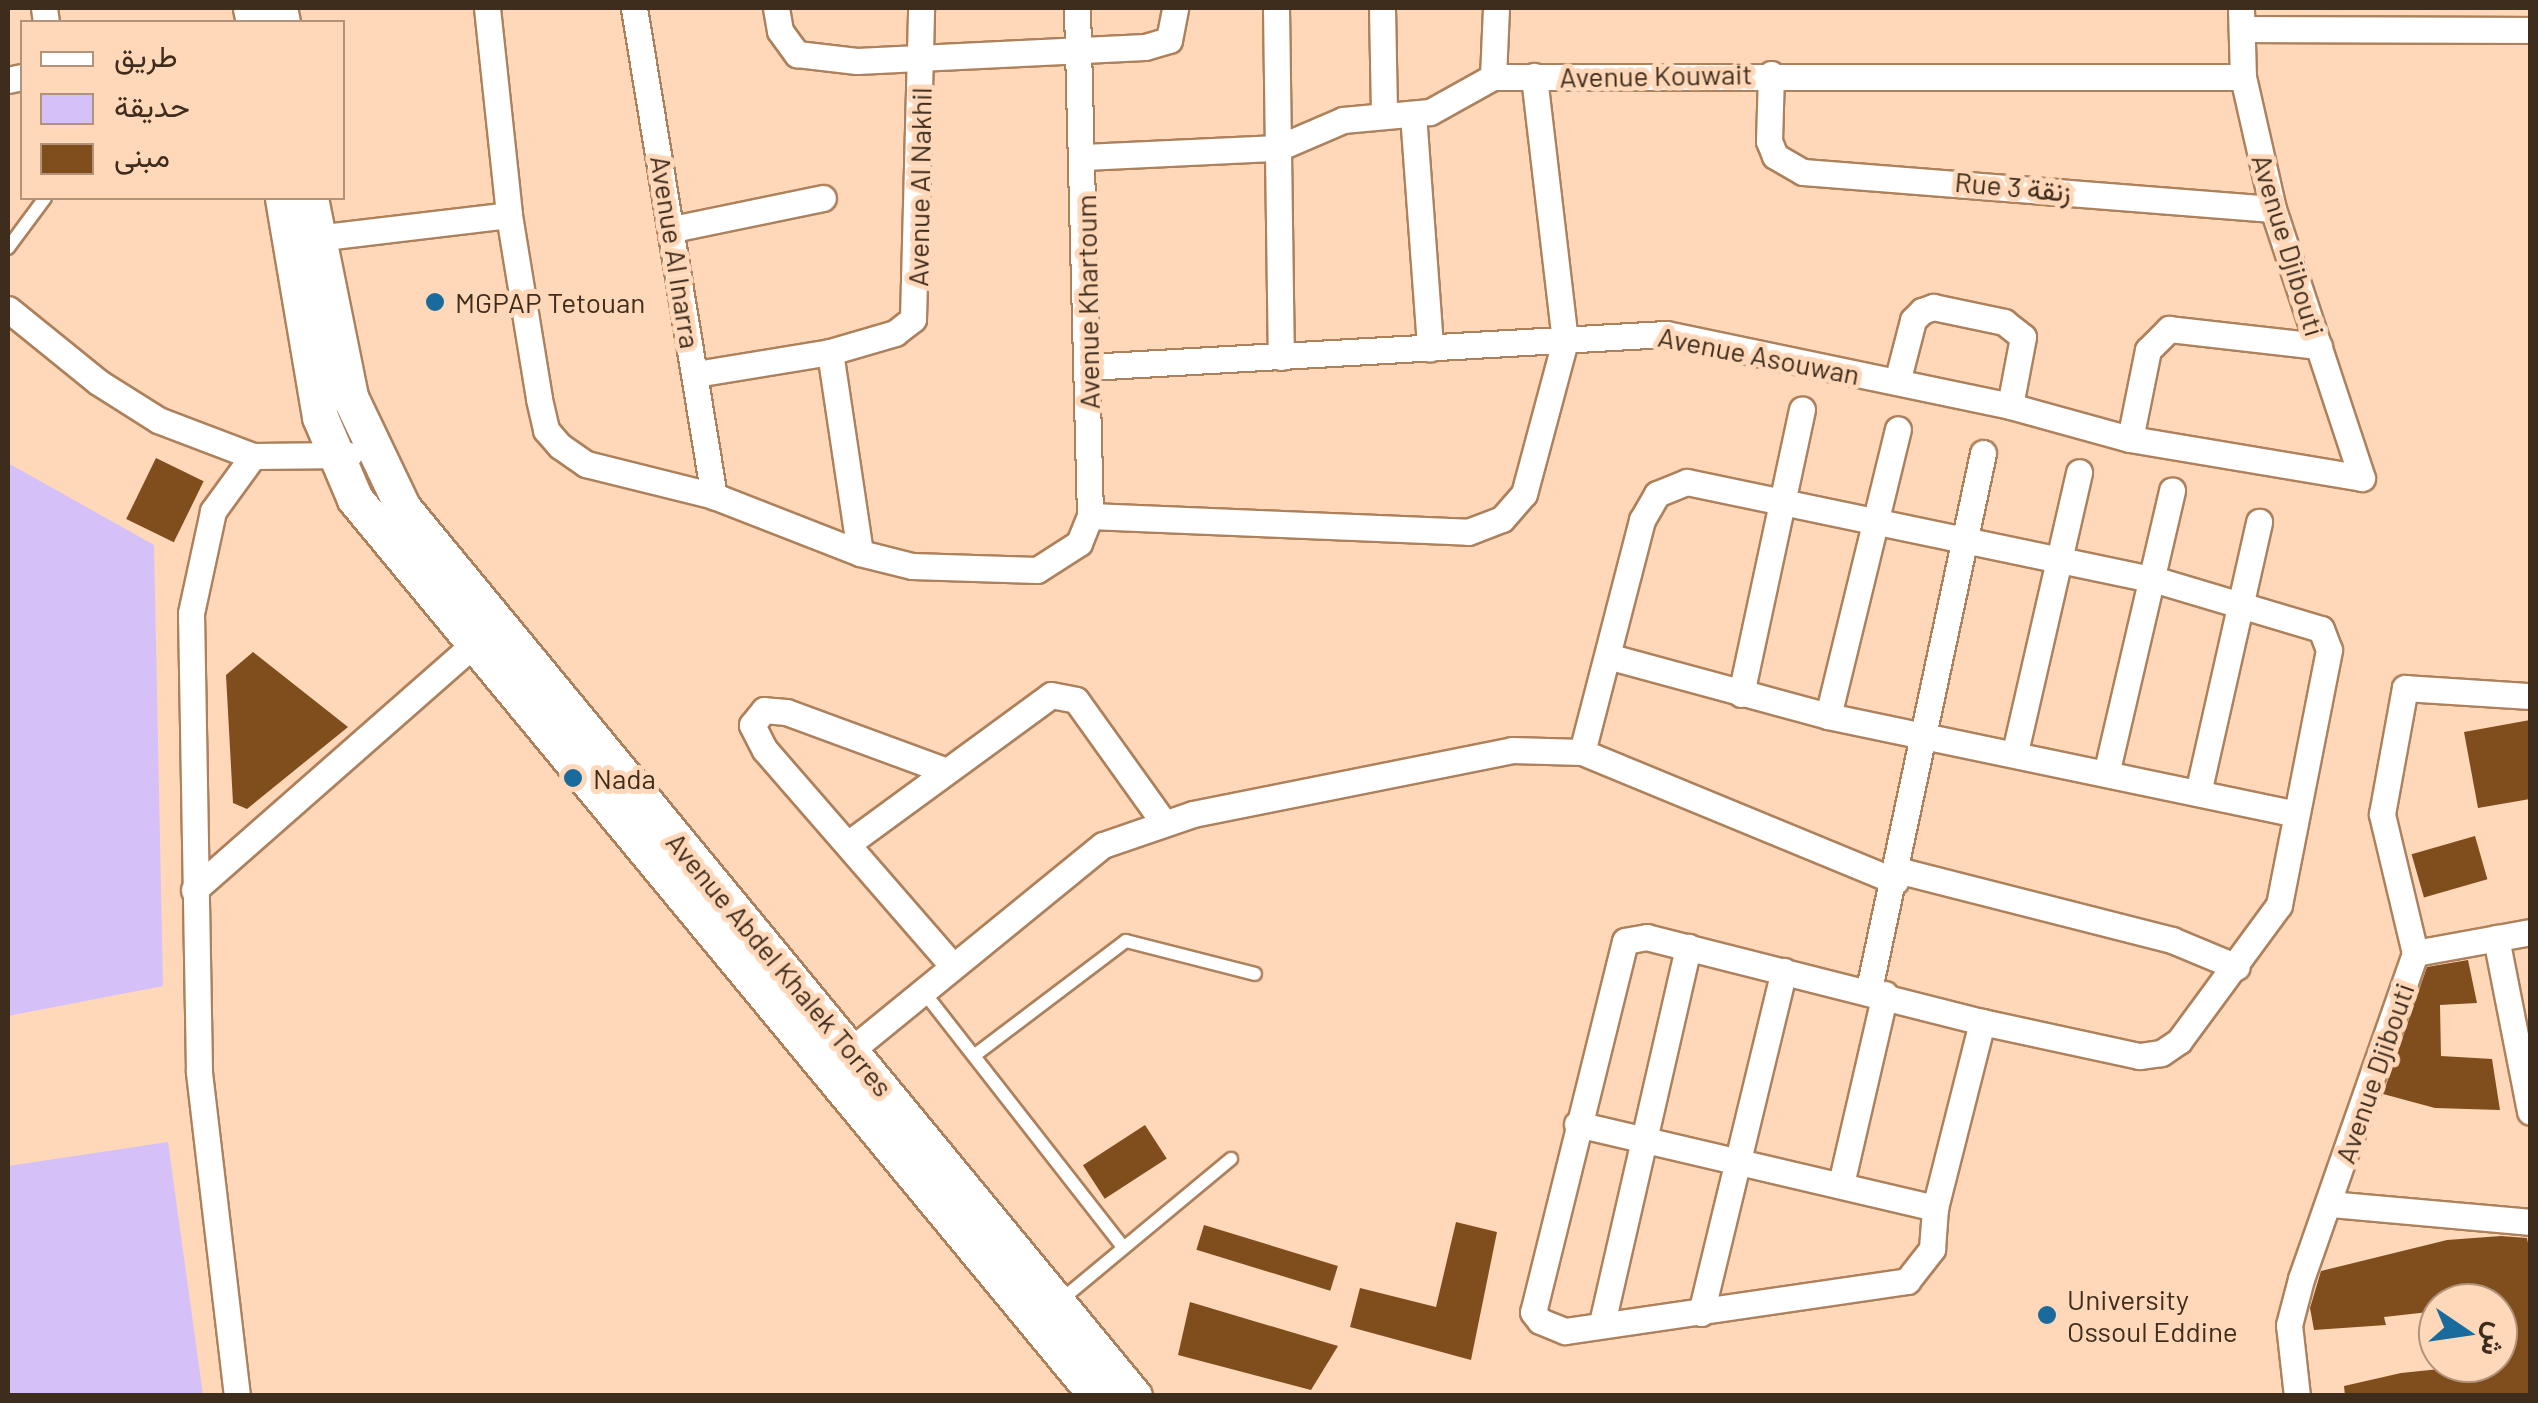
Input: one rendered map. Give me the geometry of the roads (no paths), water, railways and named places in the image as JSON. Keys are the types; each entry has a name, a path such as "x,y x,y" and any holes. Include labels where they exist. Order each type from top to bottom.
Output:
{"main road":[{"name":"Avenue Abdel Khalek Torres","path":"283,200 320,417 334,457 375,529 840,1060"},
{"name":"Avenue Abdel Khalek Torres","path":"310,200 338,355 372,451 424,537 840,1060 1048,1312 1134,1396"},
{"name":"Avenue Abdel Khalek Torres","path":"1048,1312 1097,1396"}],"street":[{"path":"488,8 509,215 546,430 586,464 714,496 860,554 912,566 1037,570 1066,557 1090,516 1487,528 1524,494 1565,341 1534,76"},
{"name":"Avenue Al Inarra","path":"634,8 714,496"},
{"path":"776,8 786,44 813,60 1078,51 1169,40 1175,8"},
{"name":"Avenue Al Nakhil","path":"696,374 830,352 895,334 913,319 921,8"},
{"name":"Avenue Khartoum","path":"1077,8 1084,157 1090,516"},
{"path":"1276,8 1280,356"},
{"path":"1382,8 1384,113"},
{"path":"1084,157 1278,148 1343,120 1384,113 1413,114 1451,103 1492,77 1496,8"},
{"path":"2242,18 2498,19 2530,30"},
{"name":"Avenue Djibouti","path":"2242,18 2243,77 2273,209 2362,478"},
{"name":"Rue 3 زنقة","path":"1770,74 1769,140 1786,165 1817,174 2273,209"},
{"name":"Avenue Kouwait","path":"1492,77 2243,77"},
{"path":"1413,114 1430,348"},
{"path":"673,228 823,198"},
{"path":"316,238 509,215"},
{"path":"1896,382 1913,320 1933,307 2004,322 2024,337 2010,406"},
{"path":"8,309 98,382 158,420 252,456 334,457 372,451"},
{"path":"2130,439 2148,350 2169,329 2319,346"},
{"name":"Avenue Asouwan","path":"1088,367 1666,334 2010,406 2130,439 2362,478"},
{"path":"830,352 860,554"},
{"path":"1740,694 1779,500 1802,410"},
{"path":"1828,716 1898,429"},
{"path":"1841,1184 1896,875 1983,453"},
{"path":"236,1396 199,1072 191,613 213,511 252,456"},
{"path":"2015,752 2080,472"},
{"path":"1582,752 1612,657 1642,520 1657,494 1686,482 2153,579 2305,622 2328,639 2279,905 2179,1042 2161,1054 2139,1056 1982,1022 1877,992 1688,947 1632,936 1619,947 1534,1312 1565,1332 1602,1323 1702,1314 1907,1281 1932,1249 1935,1208 1982,1022"},
{"path":"2107,770 2172,490"},
{"path":"2198,792 2259,522"},
{"path":"194,890 475,642"},
{"path":"1612,657 1828,716 1924,731 2293,813"},
{"name":"Avenue Djibouti","path":"2298,1396 2288,1326 2415,953 2382,814 2405,688 2530,696"},
{"path":"849,842 1038,702 1065,694 1076,700 1164,823"},
{"path":"944,770 786,712 755,715 752,725 765,750 849,842 951,964"},
{"path":"840,1060 1072,865 1103,845 1164,823 1512,750 1582,752 1896,875 2172,940 2237,967"},
{"path":"2415,953 2530,932"},
{"path":"2496,938 2530,1112"},
{"path":"1602,1323 1688,947"},
{"path":"1702,1314 1784,971"},
{"path":"1577,1124 1935,1208"},
{"path":"2330,1204 2530,1222"}],"lane":[{"path":"8,248 43,200"},
{"path":"974,1055 1126,941 1255,974"},
{"path":"922,989 1122,1246"},
{"path":"1048,1312 1122,1246 1231,1159"}],"place":[{"name":"MGPAP Tetouan","path":"435,302"},
{"name":"Nada","path":"573,778"},
{"name":"University Ossoul Eddine","path":"2047,1315"}]}
